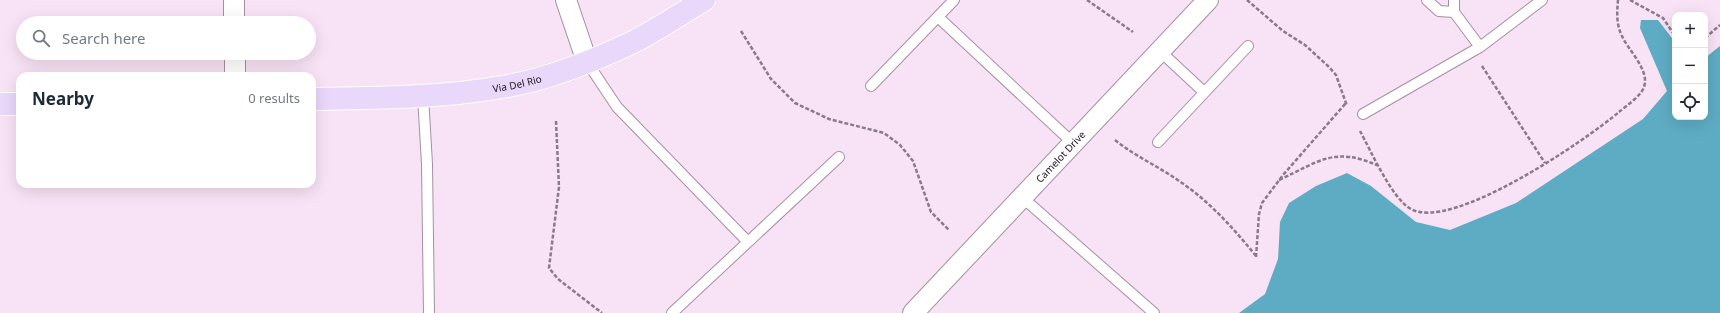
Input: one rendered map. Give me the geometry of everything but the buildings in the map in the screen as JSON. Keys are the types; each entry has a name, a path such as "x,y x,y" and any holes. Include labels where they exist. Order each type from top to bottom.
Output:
{"main road":[{"name":"Via Del Rio","path":"316,99 422,96 504,87 555,74 632,43 704,0"},
{"path":"0,104 16,104"}],"street":[{"path":"234,0 234,16"},
{"path":"566,0 587,62"},
{"name":"Camelot Drive","path":"913,313 1161,52 1208,0"},
{"path":"235,60 235,72"}],"lane":[{"path":"871,86 954,0"},
{"path":"1427,0 1439,11 1454,12"},
{"path":"1454,0 1454,12 1476,49"},
{"path":"1363,114 1476,49 1542,0"},
{"path":"938,17 1074,144"},
{"path":"1158,142 1248,46"},
{"path":"1161,52 1204,92"},
{"path":"587,62 617,107 747,241"},
{"path":"422,96 426,164 429,313"},
{"path":"672,313 747,241 839,157"},
{"path":"1023,198 1154,313"}],"path":[{"path":"1087,0 1133,32"},
{"path":"1247,0 1282,31 1309,49 1328,66 1336,75 1350,112"},
{"path":"1357,126 1395,193 1404,204 1412,210 1421,213 1433,212 1462,205 1486,196 1582,141 1602,126 1644,88 1645,80 1642,70 1622,35 1618,23 1618,0"},
{"path":"1630,0 1663,18 1672,32"},
{"path":"1708,35 1720,25"},
{"path":"741,31 771,78 795,104 829,119 884,134 900,145 913,161 931,212 948,230"},
{"path":"1476,49 1545,163"},
{"path":"1115,140 1128,150 1183,184 1205,202 1236,231 1256,256 1258,214 1262,203 1278,181 1347,103"},
{"path":"556,121 559,187 549,268 558,279 602,313"},
{"path":"1278,181 1320,160 1334,156 1343,155 1354,157 1380,166"}],"water":[{"path":"1641,20 1658,20 1672,38 1672,120 1708,120 1708,56 1720,46 1720,313 1239,313 1265,294 1278,259 1280,222 1289,203 1316,186 1347,173 1371,186 1416,222 1450,230 1516,203 1643,119 1667,91 1640,28"}]}
